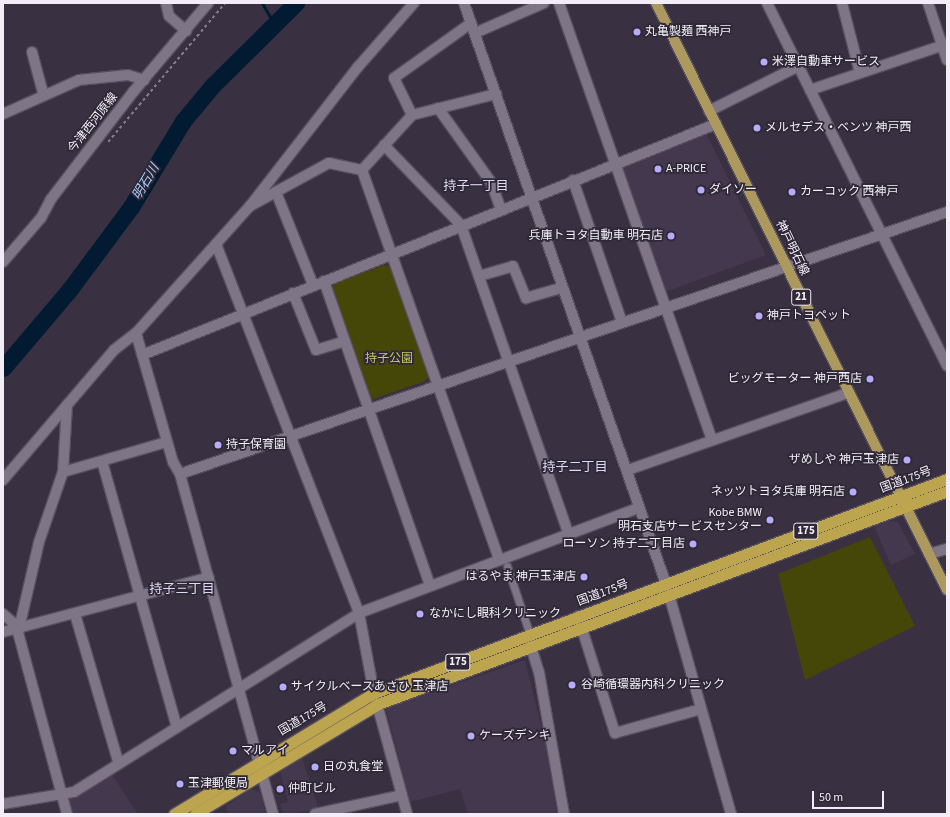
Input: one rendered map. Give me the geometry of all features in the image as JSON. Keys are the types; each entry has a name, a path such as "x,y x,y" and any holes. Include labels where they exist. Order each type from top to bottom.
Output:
{"highway":[{"name":"国道175号","path":"192,811 260,761 374,693 528,632 578,616 666,584 947,479"},
{"name":"国道175号","path":"174,814 192,811 262,773 378,704 947,491"}],"main road":[{"name":"神戸明石線","path":"656,3 947,590"}],"street":[{"path":"166,3 170,16 186,31"},
{"name":"今津西河原線","path":"3,262 144,80 208,3"},
{"path":"3,480 114,350 136,333 250,206 358,67 414,3"},
{"path":"464,3 579,337 628,470 639,508 666,584 668,596 731,814"},
{"path":"475,33 544,3"},
{"path":"559,3 613,164 666,307 712,439"},
{"path":"767,3 947,366"},
{"path":"842,3 860,73"},
{"path":"928,3 944,45 947,60"},
{"path":"412,115 394,78 471,23"},
{"path":"810,90 944,45"},
{"path":"32,52 43,93"},
{"path":"709,111 799,66"},
{"path":"3,114 43,93 79,80 128,75 144,80"},
{"path":"362,170 412,115 496,94"},
{"path":"438,108 491,182 501,210"},
{"path":"142,355 461,225 716,124"},
{"path":"384,146 461,225 568,533"},
{"path":"250,206 329,163 362,170"},
{"path":"362,170 394,253 439,385 528,632 539,672 564,814"},
{"path":"573,180 622,322"},
{"path":"276,192 313,285"},
{"path":"180,474 786,265 947,212"},
{"path":"216,244 245,312 359,613 374,693 407,814"},
{"path":"479,276 513,266 526,298 562,288"},
{"path":"324,281 430,585"},
{"path":"294,293 316,350 345,341"},
{"path":"136,333 167,442 180,474 241,688 262,773 274,814"},
{"path":"628,470 712,439 848,393"},
{"path":"67,405 63,472 39,542 18,627 67,814"},
{"path":"63,472 167,442"},
{"path":"102,461 178,728"},
{"path":"3,804 51,794 62,796 119,764 178,728 359,613 430,585 503,563 568,533 639,508"},
{"path":"929,554 947,549"},
{"path":"3,632 209,578"},
{"path":"3,614 18,627"},
{"path":"75,614 119,764"},
{"path":"578,616 614,733 701,709"},
{"path":"315,814 402,795"}],"path":[{"path":"107,144 225,3"}],"shaded area":[{"path":"706,133 766,255 665,292 620,170 622,165"},
{"path":"889,521 898,522 915,554 891,565 874,526"},
{"name":"ケーズデンキ","path":"525,660 549,758 557,813 468,814 460,789 410,802 386,708"},
{"path":"302,758 319,810 283,814 280,804 288,802 280,771"},
{"path":"111,773 138,814 67,814 64,803"},
{"path":"251,789 260,792 266,814 228,814 226,806"}],"green space":[{"name":"持子公園","path":"384,265 390,267 429,376 425,381 373,399 368,395 332,290 334,284"},
{"path":"870,537 915,626 805,680 778,574"}],"waterway":[{"path":"262,3 274,24"},
{"name":"明石川","path":"3,368 70,289 131,207 183,121 213,85 296,3"}],"place":[{"name":"丸亀製麺 西神戸","path":"637,32"},
{"name":"米澤自動車サービス","path":"764,62"},
{"name":"メルセデス・ベンツ 神戸西","path":"757,128"},
{"name":"A-PRICE","path":"658,169"},
{"name":"ダイソー","path":"701,190"},
{"name":"カーコック 西神戸","path":"792,192"},
{"name":"兵庫トヨタ自動車 明石店","path":"671,236"},
{"name":"神戸トヨペット","path":"759,316"},
{"name":"ビッグモーター 神戸西店","path":"870,379"},
{"name":"持子保育園","path":"218,445"},
{"name":"ザめしや 神戸玉津店","path":"907,460"},
{"name":"ネッツトヨタ兵庫 明石店","path":"853,492"},
{"name":"Kobe BMW 明石支店サービスセンター","path":"770,520"},
{"name":"ローソン 持子二丁目店","path":"693,544"},
{"name":"はるやま 神戸玉津店","path":"584,577"},
{"name":"なかにし眼科クリニック","path":"420,614"},
{"name":"谷崎循環器内科クリニック","path":"572,685"},
{"name":"サイクルベースあさひ 玉津店","path":"283,687"},
{"name":"ケーズデンキ","path":"471,736"},
{"name":"マルアイ","path":"233,751"},
{"name":"日の丸食堂","path":"315,767"},
{"name":"玉津郵便局","path":"180,784"},
{"name":"仲町ビル","path":"280,789"}],"district":[{"name":"持子一丁目","path":"476,186"},
{"name":"持子二丁目","path":"575,467"},
{"name":"持子三丁目","path":"182,589"}]}
